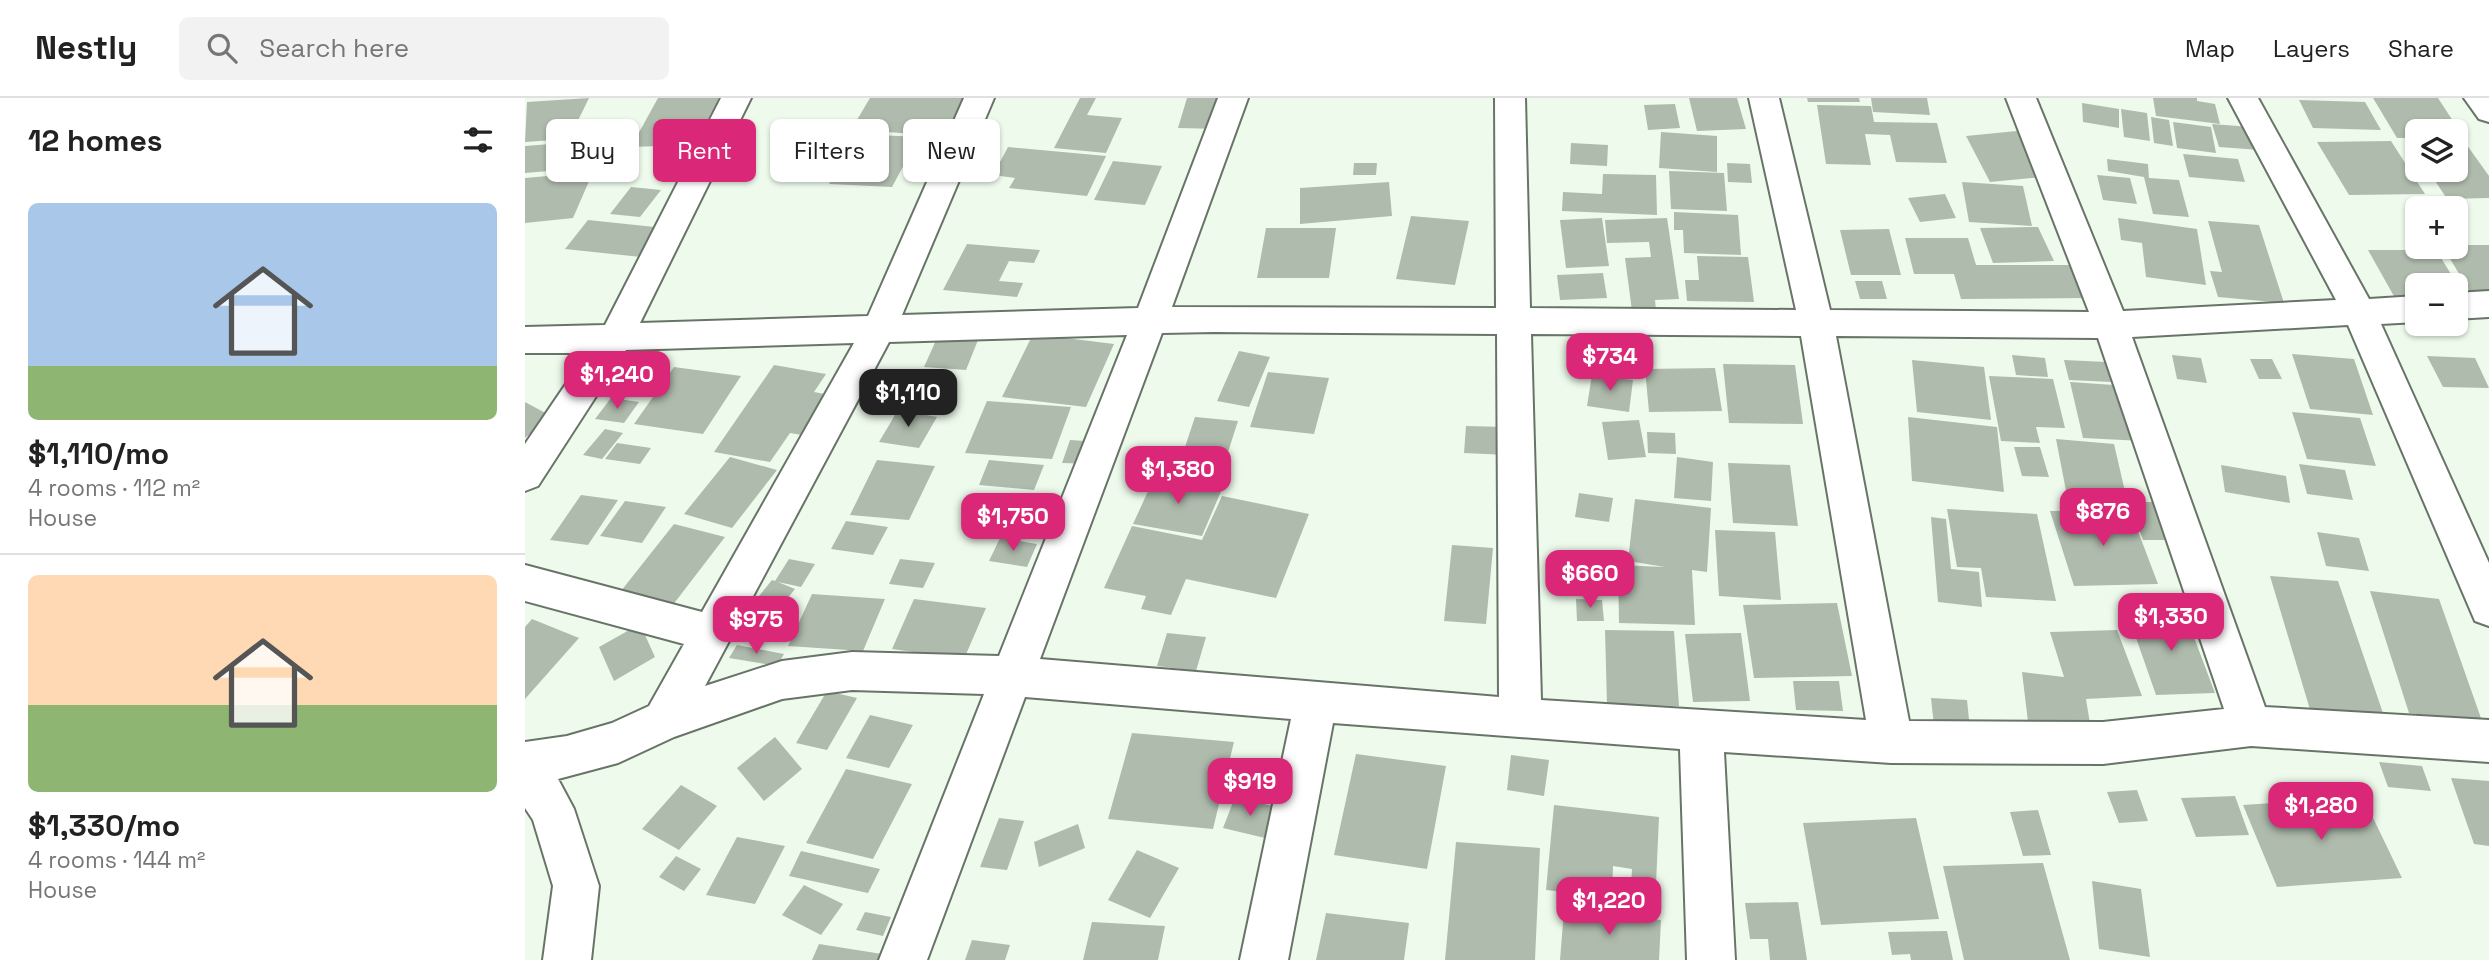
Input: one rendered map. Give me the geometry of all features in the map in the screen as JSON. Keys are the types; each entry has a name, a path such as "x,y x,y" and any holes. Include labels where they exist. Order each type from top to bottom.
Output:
{"street":[{"path":"525,475 616,337 736,98"},
{"path":"664,720 880,327 979,98"},
{"path":"903,960 1010,676 1152,320 1233,98"},
{"path":"1510,98 1520,719"},
{"path":"1764,98 1816,323 1891,742"},
{"path":"2021,98 2111,325 2251,726"},
{"path":"2243,98 2359,312 2489,608"},
{"path":"2479,98 2489,112"},
{"path":"2468,305 2489,304"},
{"path":"525,340 1152,320 2111,325 2405,310"},
{"path":"525,583 711,633"},
{"path":"525,763 567,757 618,742 664,720 782,680 852,671 1010,676 1315,704 1701,732 1891,742 2103,743 2251,726 2489,741"},
{"path":"1264,960 1315,704"},
{"path":"1701,732 1711,960"},
{"path":"525,770 552,809 576,886 567,960"}],"building":[{"path":"589,98 579,119 546,119 546,141 525,142 527,102"},
{"path":"658,98 719,98 708,119 653,119 653,146 639,147 639,132"},
{"path":"870,98 970,98 960,119 903,119 903,133 889,132 889,119 858,119"},
{"path":"1080,98 1096,98 1087,115 1122,118 1106,153 1054,148"},
{"path":"1187,98 1226,98 1219,129 1178,128"},
{"path":"1689,98 1737,98 1746,129 1697,131"},
{"path":"1807,98 1859,98 1860,102 1808,102"},
{"path":"1871,98 1927,98 1930,115 1873,112"},
{"path":"2153,98 2197,98 2197,101 2215,104 2220,124 2156,116"},
{"path":"2373,98 2438,98 2452,119 2405,119 2405,138 2397,138"},
{"path":"2299,100 2365,102 2381,130 2313,128"},
{"path":"2082,103 2119,109 2119,128 2083,122"},
{"path":"1675,104 1680,128 1648,130 1644,105"},
{"path":"1817,105 1871,106 1874,122 1937,123 1947,163 1896,162 1890,135 1865,134 1871,165 1826,164"},
{"path":"2121,109 2147,113 2150,141 2124,137"},
{"path":"2151,117 2169,120 2173,146 2154,143"},
{"path":"2173,122 2211,127 2216,153 2177,148"},
{"path":"2212,124 2251,127 2260,150 2219,147"},
{"path":"2017,131 2043,177 1990,182 1966,136"},
{"path":"1661,132 1717,136 1717,172 1659,168"},
{"path":"889,136 903,136 903,167 892,187 829,184 889,182"},
{"path":"2391,141 2405,163 2405,182 2417,182 2425,194 2349,195 2317,142"},
{"path":"1571,143 1608,145 1607,166 1570,164"},
{"path":"546,144 546,171 525,173 525,146"},
{"path":"1008,147 1106,156 1087,196 1009,188 1015,178 1000,176 1000,162"},
{"path":"2468,147 2489,176 2489,198 2445,196 2436,182 2468,182"},
{"path":"2183,154 2238,159 2245,182 2189,177"},
{"path":"2107,159 2148,164 2149,178 2179,180 2189,217 2153,214 2144,177 2108,171"},
{"path":"1113,161 1162,166 1145,205 1094,200"},
{"path":"1354,163 1377,163 1376,175 1353,175"},
{"path":"1727,163 1750,164 1752,183 1728,182"},
{"path":"1669,171 1724,173 1727,211 1671,209"},
{"path":"1603,174 1656,175 1657,215 1562,211 1563,192 1602,194"},
{"path":"2097,175 2130,178 2137,204 2103,200"},
{"path":"546,176 546,182 589,182 573,218 525,223 525,178"},
{"path":"1389,182 1392,216 1300,224 1300,188"},
{"path":"1962,182 2023,186 2032,226 1969,222"},
{"path":"631,187 661,190 640,217 610,214"},
{"path":"1945,194 1956,218 1920,222 1908,198"},
{"path":"1674,212 1738,215 1741,255 1684,253 1683,230 1674,230"},
{"path":"1411,216 1469,221 1455,285 1396,279"},
{"path":"1602,218 1609,266 1566,268 1560,220"},
{"path":"1667,218 1679,299 1655,300 1656,310 1632,311 1625,258 1651,257 1649,242 1607,243 1605,220"},
{"path":"2118,218 2197,229 2206,285 2146,277 2142,243 2121,240"},
{"path":"588,220 664,228 641,257 565,249"},
{"path":"2208,221 2259,225 2284,303 2218,297 2210,271 2222,272"},
{"path":"2038,227 2054,261 1993,263 1980,228"},
{"path":"1266,228 1336,228 1329,278 1257,278"},
{"path":"1889,229 1901,275 1851,275 1840,230"},
{"path":"1905,238 1968,238 1976,265 2077,265 2090,298 1961,299 1954,274 1914,274"},
{"path":"967,244 1040,250 1034,263 1009,261 999,281 1023,283 1017,297 943,290"},
{"path":"2468,245 2489,245 2489,297 2473,297 2468,289 2468,273 2459,273 2450,259 2468,259"},
{"path":"2368,250 2405,250 2405,259 2442,259 2450,273 2405,273 2405,298 2395,298"},
{"path":"1697,256 1748,257 1754,302 1687,301 1685,280 1699,280"},
{"path":"1603,273 1607,298 1560,300 1557,275"},
{"path":"1855,281 1882,281 1887,299 1860,299"},
{"path":"1033,334 1114,344 1086,407 1002,397"},
{"path":"937,338 978,340 966,370 924,367"},
{"path":"1239,351 1270,357 1249,407 1217,401"},
{"path":"2292,354 2354,359 2373,415 2310,409"},
{"path":"2012,355 2045,358 2048,377 2016,375"},
{"path":"2172,355 2201,358 2207,383 2177,379"},
{"path":"2427,356 2475,358 2489,388 2443,387"},
{"path":"2250,359 2272,359 2282,379 2259,379"},
{"path":"1912,360 1984,367 1991,420 1917,412"},
{"path":"2064,360 2128,363 2133,383 2069,380"},
{"path":"1723,364 1795,365 1803,424 1729,423"},
{"path":"774,365 826,374 814,392 841,397 814,437 790,433 770,462 714,452"},
{"path":"674,367 741,376 703,434 634,424"},
{"path":"1715,368 1722,411 1649,412 1645,369"},
{"path":"1268,372 1329,378 1314,434 1250,427"},
{"path":"1592,375 1633,380 1629,412 1587,406"},
{"path":"1989,376 2053,379 2065,428 2036,427 2040,443 2001,441"},
{"path":"2070,382 2128,386 2143,441 2083,438"},
{"path":"611,398 639,402 624,423 595,419"},
{"path":"987,401 1071,407 1052,459 965,453"},
{"path":"525,402 551,416 525,438"},
{"path":"898,410 937,417 919,448 879,442"},
{"path":"2292,412 2360,418 2376,466 2307,459"},
{"path":"1195,417 1238,421 1228,452 1185,447"},
{"path":"1908,417 1997,427 2004,492 1912,481"},
{"path":"1639,420 1646,457 1608,460 1602,422"},
{"path":"1466,426 1508,427 1507,455 1464,453"},
{"path":"605,429 623,433 602,459 583,455"},
{"path":"1647,432 1675,433 1676,454 1648,453"},
{"path":"2056,439 2114,444 2127,500 2067,496"},
{"path":"1070,440 1100,442 1093,464 1062,463"},
{"path":"617,443 651,448 640,464 605,459"},
{"path":"2014,447 2040,447 2049,477 2022,476"},
{"path":"730,457 777,470 732,528 684,514"},
{"path":"1677,457 1713,462 1711,501 1674,498"},
{"path":"877,460 935,466 909,520 850,515"},
{"path":"989,460 1044,465 1034,490 979,485"},
{"path":"1728,463 1790,465 1798,526 1733,523"},
{"path":"2299,464 2345,470 2353,500 2307,494"},
{"path":"2221,465 2286,476 2290,503 2225,492"},
{"path":"1155,476 1222,489 1202,536 1133,524"},
{"path":"1579,493 1613,498 1609,522 1575,517"},
{"path":"581,495 618,500 588,545 550,540"},
{"path":"1222,496 1309,514 1276,598 1186,579 1171,615 1141,609 1146,596 1104,588 1132,526 1202,540"},
{"path":"1635,499 1711,508 1707,572 1692,570 1695,625 1619,623 1618,565 1665,567 1628,561"},
{"path":"625,501 666,507 642,543 600,536"},
{"path":"2129,502 2162,502 2177,540 2143,540"},
{"path":"1947,509 2037,514 2056,601 1986,597 1981,568 1957,567"},
{"path":"2130,510 2158,584 2074,586 2050,511"},
{"path":"1931,517 1946,519 1951,569 1979,572 1982,607 1938,602"},
{"path":"846,521 888,527 873,555 831,549"},
{"path":"674,524 725,537 669,610 617,596"},
{"path":"1715,530 1775,532 1781,600 1719,596"},
{"path":"2317,532 2359,538 2369,571 2326,566"},
{"path":"1000,538 1037,544 1027,567 989,561"},
{"path":"1452,545 1493,548 1486,624 1444,621"},
{"path":"789,559 815,564 801,587 778,582 795,589 778,610 755,601 772,580 775,581"},
{"path":"900,559 935,563 923,588 889,584"},
{"path":"2270,576 2338,581 2385,719 2311,713"},
{"path":"2370,591 2439,599 2482,721 2409,713"},
{"path":"812,594 885,599 863,651 788,646"},
{"path":"914,599 986,608 964,659 892,649"},
{"path":"1576,599 1602,600 1604,621 1577,621"},
{"path":"1837,603 1852,676 1754,678 1743,605"},
{"path":"2184,611 2215,693 2156,695 2127,612"},
{"path":"750,614 788,616 778,638 740,636"},
{"path":"532,619 579,638 525,699 525,627"},
{"path":"640,624 655,657 614,681 599,647"},
{"path":"1605,630 1674,631 1679,706 1607,705"},
{"path":"2117,630 2142,696 2086,699 2092,736 2029,730 2022,672 2064,677 2050,632"},
{"path":"1167,633 1206,637 1196,671 1157,666"},
{"path":"1741,633 1750,701 1693,702 1685,634"},
{"path":"737,645 784,654 777,666 729,658"},
{"path":"1793,681 1839,681 1843,711 1796,710"},
{"path":"827,691 857,698 827,750 796,743"},
{"path":"1931,698 1967,700 1970,729 1934,726"},
{"path":"870,715 913,725 889,768 846,758"},
{"path":"1132,733 1234,742 1213,829 1108,819"},
{"path":"775,737 802,769 764,801 737,768"},
{"path":"1356,754 1446,766 1427,869 1334,855"},
{"path":"1511,755 1549,760 1544,796 1507,790"},
{"path":"2379,762 2422,766 2431,791 2388,787"},
{"path":"846,769 912,784 873,859 806,843"},
{"path":"2451,778 2489,781 2489,846 2474,844"},
{"path":"681,785 717,806 679,850 642,829"},
{"path":"2137,790 2148,821 2119,823 2107,792"},
{"path":"2235,796 2249,835 2196,837 2181,798"},
{"path":"1235,797 1276,807 1265,838 1223,828"},
{"path":"2363,797 2402,878 2277,887 2243,805"},
{"path":"1554,805 1659,817 1655,907 1630,905 1632,869 1613,866 1612,897 1546,890"},
{"path":"2038,810 2051,855 2023,856 2010,812"},
{"path":"999,818 1024,821 1007,870 980,867"},
{"path":"1916,818 1939,919 1821,925 1803,823"},
{"path":"1078,824 1085,848 1039,867 1034,842"},
{"path":"737,837 785,846 755,904 706,895"},
{"path":"1456,842 1540,848 1535,960 1445,960"},
{"path":"1137,850 1179,868 1150,918 1108,900"},
{"path":"801,851 880,869 868,893 789,876"},
{"path":"676,856 701,869 684,891 659,877"},
{"path":"2043,863 2070,960 1964,960 1943,866"},
{"path":"2092,881 2141,889 2150,957 2099,949"},
{"path":"804,885 843,904 821,935 782,915"},
{"path":"1798,902 1807,960 1770,960 1768,939 1750,939 1745,903"},
{"path":"1564,910 1661,920 1659,960 1560,960"},
{"path":"865,912 891,917 883,936 856,930"},
{"path":"1326,913 1409,923 1404,960 1316,960"},
{"path":"1092,922 1165,926 1158,960 1083,960"},
{"path":"1947,931 1953,960 1911,960 1910,954 1892,955 1888,932"},
{"path":"972,940 1010,945 1005,960 965,960"},
{"path":"819,944 882,954 880,960 812,960"}]}
